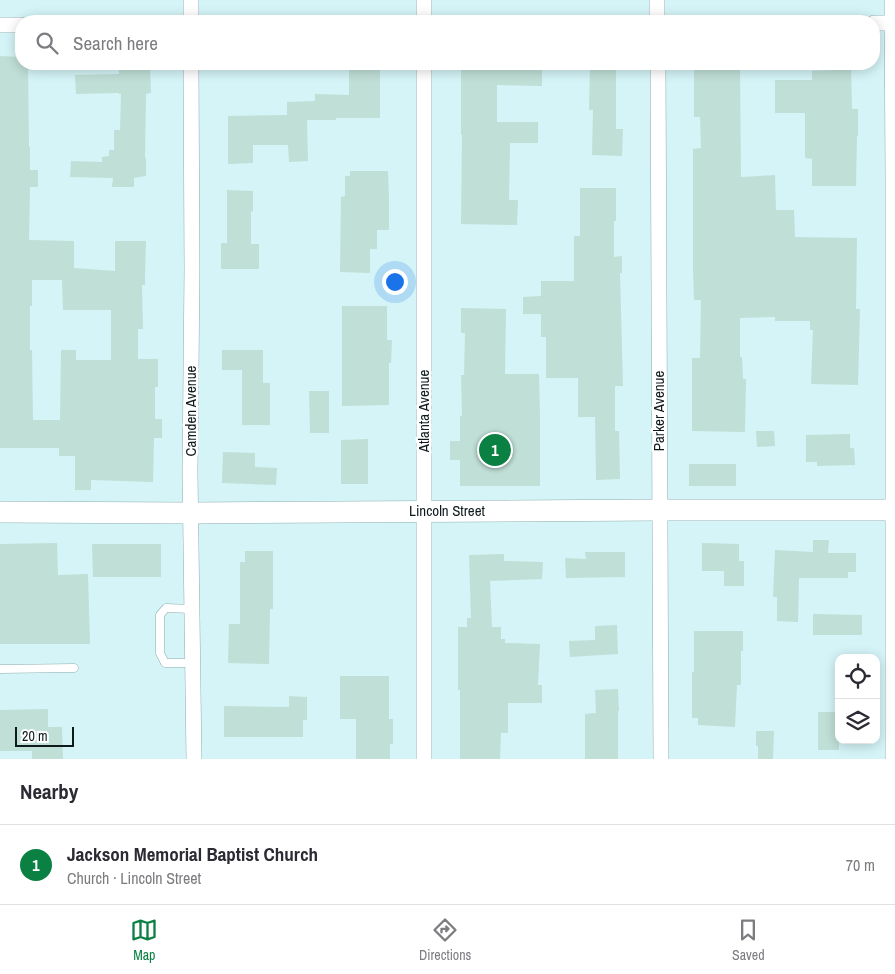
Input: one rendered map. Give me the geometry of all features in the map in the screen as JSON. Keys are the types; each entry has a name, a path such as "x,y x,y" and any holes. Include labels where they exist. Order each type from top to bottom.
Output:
{"street":[{"path":"191,0 191,15"},
{"path":"424,0 424,15"},
{"path":"657,0 657,15"},
{"path":"892,0 893,759"},
{"path":"880,22 893,22"},
{"path":"0,25 15,25"},
{"name":"Camden Avenue","path":"191,70 191,513 194,759"},
{"name":"Atlanta Avenue","path":"424,70 424,759"},
{"name":"Parker Avenue","path":"658,70 661,759"},
{"name":"Lincoln Street","path":"0,512 894,510"}],"lane":[{"path":"192,608 166,608 160,615 160,652 165,664 193,662"},
{"path":"0,669 74,668"}],"building":[{"path":"0,56 15,57 15,70 28,70 30,170 38,170 38,187 30,187 29,240 74,241 74,268 115,271 115,241 146,241 145,285 142,285 143,329 138,329 138,359 158,359 158,387 155,387 155,419 162,419 162,438 154,438 153,482 91,480 91,490 75,490 75,456 59,456 59,448 0,448","holes":["32,280 62,280 63,310 111,310 111,360 76,360 76,350 61,350 60,420 33,420 32,350 30,350"]},
{"path":"119,70 150,70 151,93 146,94 146,176 134,178 134,187 112,187 113,178 70,177 71,161 102,162 102,157 109,156 109,150 114,150 114,130 120,130 121,94 76,94 75,75 119,74"},
{"path":"349,70 380,70 380,118 307,120 308,161 289,162 288,145 253,145 253,163 228,164 228,116 287,115 287,102 315,101 315,94 349,95"},
{"path":"461,70 542,70 542,86 497,85 497,122 538,122 538,143 510,143 509,200 518,200 517,225 461,224"},
{"path":"590,70 616,70 616,129 623,129 622,156 592,155 593,110 589,110"},
{"path":"694,70 740,70 741,177 775,175 776,210 794,210 795,237 857,238 856,309 860,309 858,385 811,384 813,330 810,330 810,321 775,321 775,317 740,318 740,357 742,357 743,379 746,379 745,432 692,431 692,358 700,358 701,300 694,300 693,149 701,148 700,117 694,117"},
{"path":"851,70 852,109 858,109 856,186 812,186 812,159 805,158 805,113 775,113 775,80 812,80 812,71"},
{"path":"350,171 388,171 389,230 377,230 377,249 370,249 370,273 340,272 341,197 345,196 345,176 350,176"},
{"path":"580,188 616,188 614,257 622,256 622,273 620,273 623,386 615,386 615,431 619,431 620,479 596,480 595,417 578,417 578,378 546,378 546,337 541,337 541,314 523,314 523,297 541,296 541,281 574,281 574,236 580,236"},
{"path":"227,190 253,191 251,244 259,244 259,269 221,269 221,243 227,243"},
{"path":"342,306 387,306 387,340 392,340 391,363 389,363 389,405 342,406"},
{"path":"461,308 506,309 505,374 539,374 540,486 460,486 460,460 450,460 450,441 460,441 460,416 462,416 461,375 464,375 465,333 461,333"},
{"path":"222,350 263,350 263,383 270,383 270,425 242,425 242,370 222,370"},
{"path":"309,391 329,391 329,433 310,433"},
{"path":"756,431 774,431 775,446 757,447"},
{"path":"850,434 850,448 854,448 855,465 817,466 817,462 806,462 806,435"},
{"path":"368,439 368,484 341,484 341,440"},
{"path":"223,452 255,453 255,467 277,468 276,485 222,483"},
{"path":"689,464 736,464 736,486 689,486"},
{"path":"813,540 829,540 828,553 856,553 856,572 848,572 848,578 799,578 798,622 777,621 777,597 773,597 775,550 813,552"},
{"path":"57,543 58,575 88,574 90,644 0,644 0,544"},
{"path":"702,543 739,544 739,561 744,561 744,586 724,586 724,571 702,571"},
{"path":"92,544 161,544 161,577 93,577"},
{"path":"245,551 273,551 273,609 270,609 269,664 228,663 229,624 240,624 240,562 245,562"},
{"path":"585,552 625,552 625,577 566,578 565,558 586,559"},
{"path":"504,554 504,561 543,562 542,579 490,581 492,627 501,627 501,639 505,639 505,643 540,644 538,685 542,685 542,703 508,703 508,733 501,733 500,759 460,759 458,627 467,627 467,618 471,618 469,555"},
{"path":"813,614 862,615 862,635 813,635"},
{"path":"617,625 618,654 570,657 569,641 595,640 595,626"},
{"path":"694,631 743,631 741,685 737,685 735,727 698,725 698,718 692,718"},
{"path":"340,676 389,676 389,719 393,719 393,744 390,744 390,759 356,759 356,719 340,719"},
{"path":"618,689 618,759 585,759 585,714 596,713 595,690"},
{"path":"289,696 307,697 307,720 303,720 303,737 224,737 224,706 289,707"},
{"path":"48,709 48,727 62,727 63,759 32,759 32,751 0,751 0,710"},
{"path":"818,712 835,712 835,744 839,744 839,750 818,750"},
{"path":"756,731 774,731 773,759 758,759"}],"place":[{"name":"Jackson Memorial Baptist Church","path":"495,450"}]}
